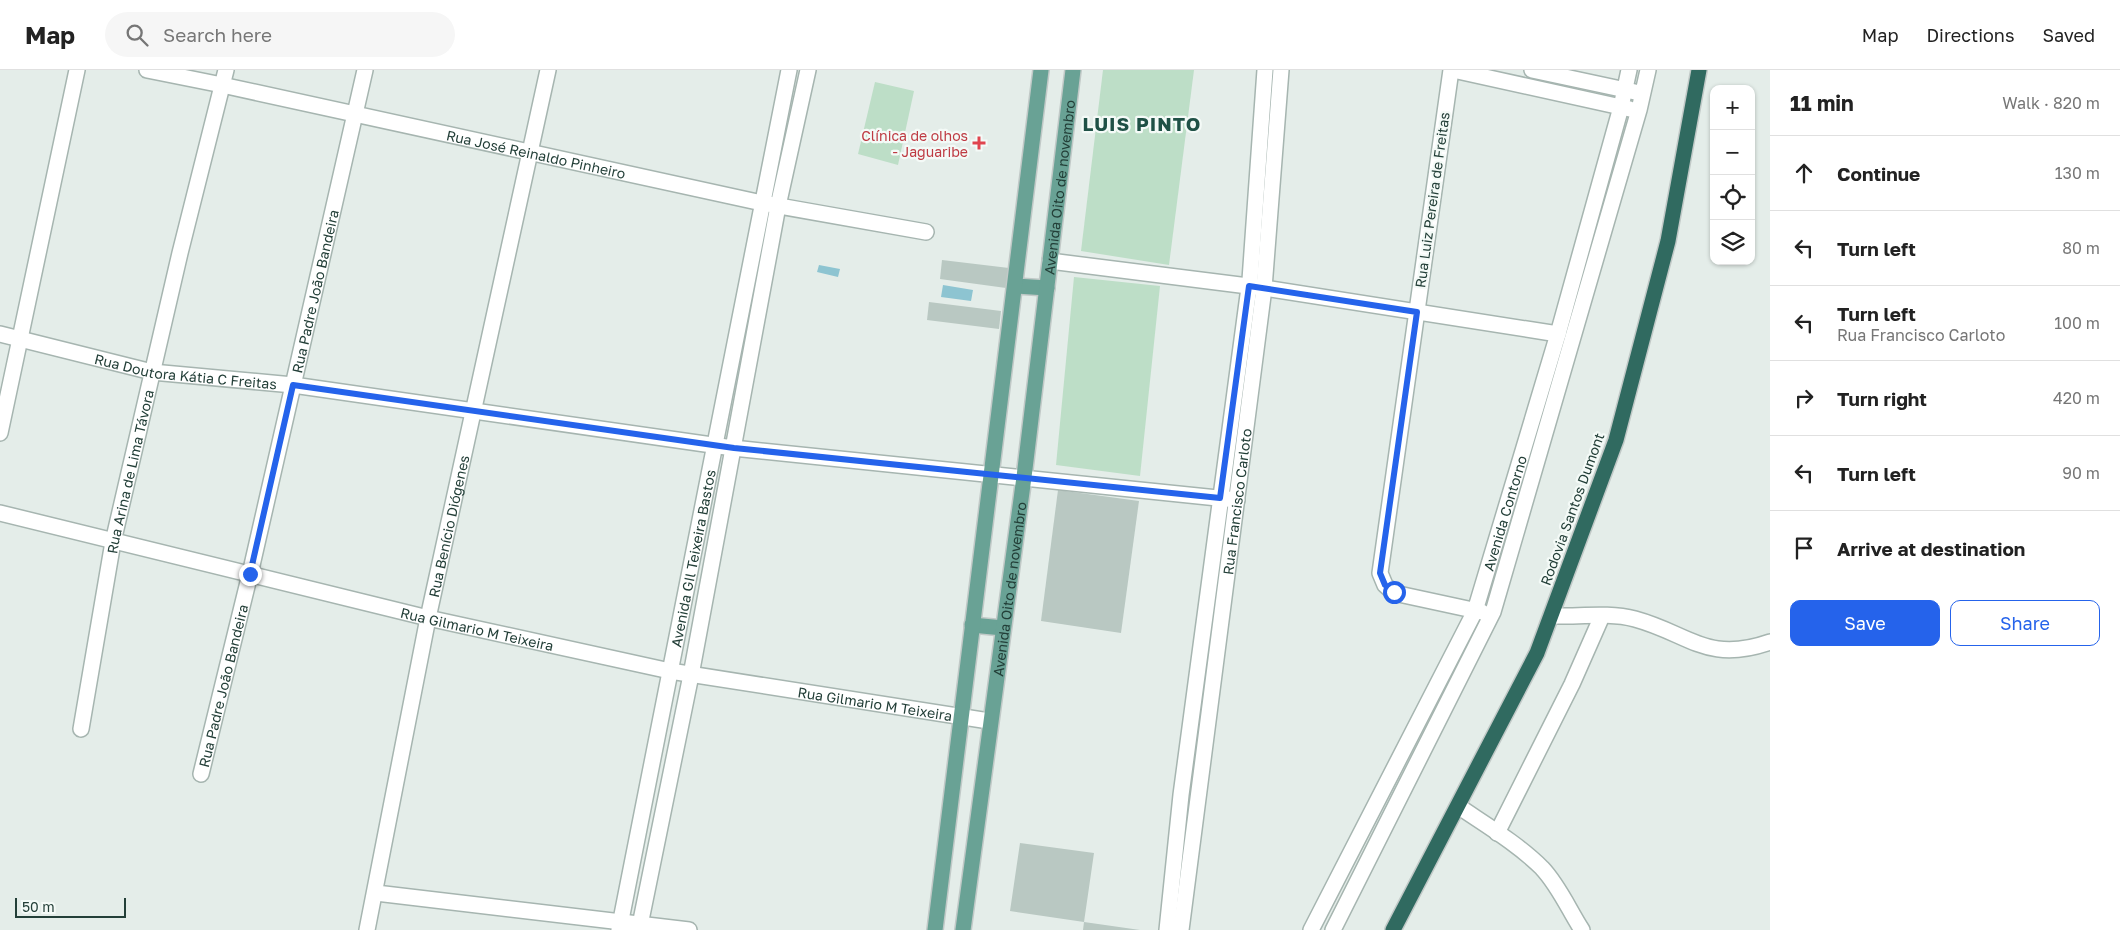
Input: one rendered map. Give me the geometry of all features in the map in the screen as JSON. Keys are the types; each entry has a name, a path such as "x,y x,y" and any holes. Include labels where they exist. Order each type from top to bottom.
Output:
{"highway":[{"name":"Rodovia Santos Dumont","path":"1393,930 1537,652 1616,440 1668,242 1699,70"}],"main road":[{"path":"935,930 1041,70"},
{"name":"Avenida Oito de novembro","path":"962,930 989,721 1024,478 1073,70"},
{"path":"1015,286 1047,288"},
{"path":"972,625 1003,628"},
{"path":"940,880 968,884"}],"street":[{"path":"0,432 77,70"},
{"name":"Rua José Reinaldo Pinheiro","path":"147,70 224,77 355,114 762,203 926,232"},
{"name":"Rua Padre João Bandeira","path":"201,774 250,574 365,70"},
{"name":"Rua Benício Diógenes","path":"367,930 376,893 428,618 548,70"},
{"name":"Avenida GIl Teixeira Bastos","path":"620,926 789,70"},
{"name":"Avenida GIl Teixeira Bastos","path":"639,927 691,675 778,206 808,70"},
{"name":"Rua Francisco Carloto","path":"1181,930 1250,398 1265,70"},
{"name":"Rua Francisco Carloto","path":"1167,930 1188,743 1234,396 1256,287 1280,70"},
{"path":"1452,70 1639,110"},
{"name":"Rua Luiz Pereira de Freitas","path":"1452,70 1380,573 1385,585 1394,592 1474,611"},
{"path":"1532,70 1644,93"},
{"name":"Avenida Contorno","path":"1311,930 1474,611 1558,334 1626,90 1629,70"},
{"name":"Avenida Contorno","path":"1333,930 1493,612 1644,93 1648,70"},
{"name":"Rua Arina de Lima Távora","path":"81,728 113,542 152,372 224,77"},
{"path":"1050,261 1256,287 1558,334"},
{"path":"743,306 760,309"},
{"name":"Rua Doutora Kátia C Freitas","path":"0,334 152,372 293,385 734,448 1237,500"},
{"path":"1234,396 1250,398"},
{"name":"Rua Gilmario M Teixeira","path":"0,513 428,618 670,671 989,721"},
{"path":"1474,611 1493,612"},
{"path":"1551,616 1602,616 1635,619 1694,644 1726,652 1770,642"},
{"path":"1497,833 1572,684 1602,616"},
{"path":"1188,743 1206,746"},
{"path":"1458,806 1497,833 1543,869 1556,885 1582,930"},
{"path":"1173,868 1189,869"},
{"path":"376,893 620,926 689,930"}],"green space":[{"path":"1103,70 1194,70 1169,265 1081,251"},
{"path":"875,82 914,91 898,165 858,154"},
{"path":"1074,277 1160,286 1140,476 1056,465"}],"water":[{"path":"819,265 840,269 838,277 817,272"},
{"path":"943,285 973,290 971,301 941,297"}],"building":[{"path":"942,260 1009,268 1006,288 940,279"},
{"path":"929,302 1001,311 999,329 927,320"},
{"path":"1058,490 1139,501 1121,633 1041,621"},
{"path":"1020,843 1094,853 1084,922 1010,911"},
{"path":"1084,922 1140,930 1083,930"}],"place":[{"name":"Clínica de olhos - Jaguaribe","path":"979,143"}],"district":[{"name":"LUIS PINTO","path":"1142,123"}],"route":[{"path":"250,574 293,385 734,448 1220,498 1249,286 1417,312 1380,573 1382,581 1394,592"}]}
